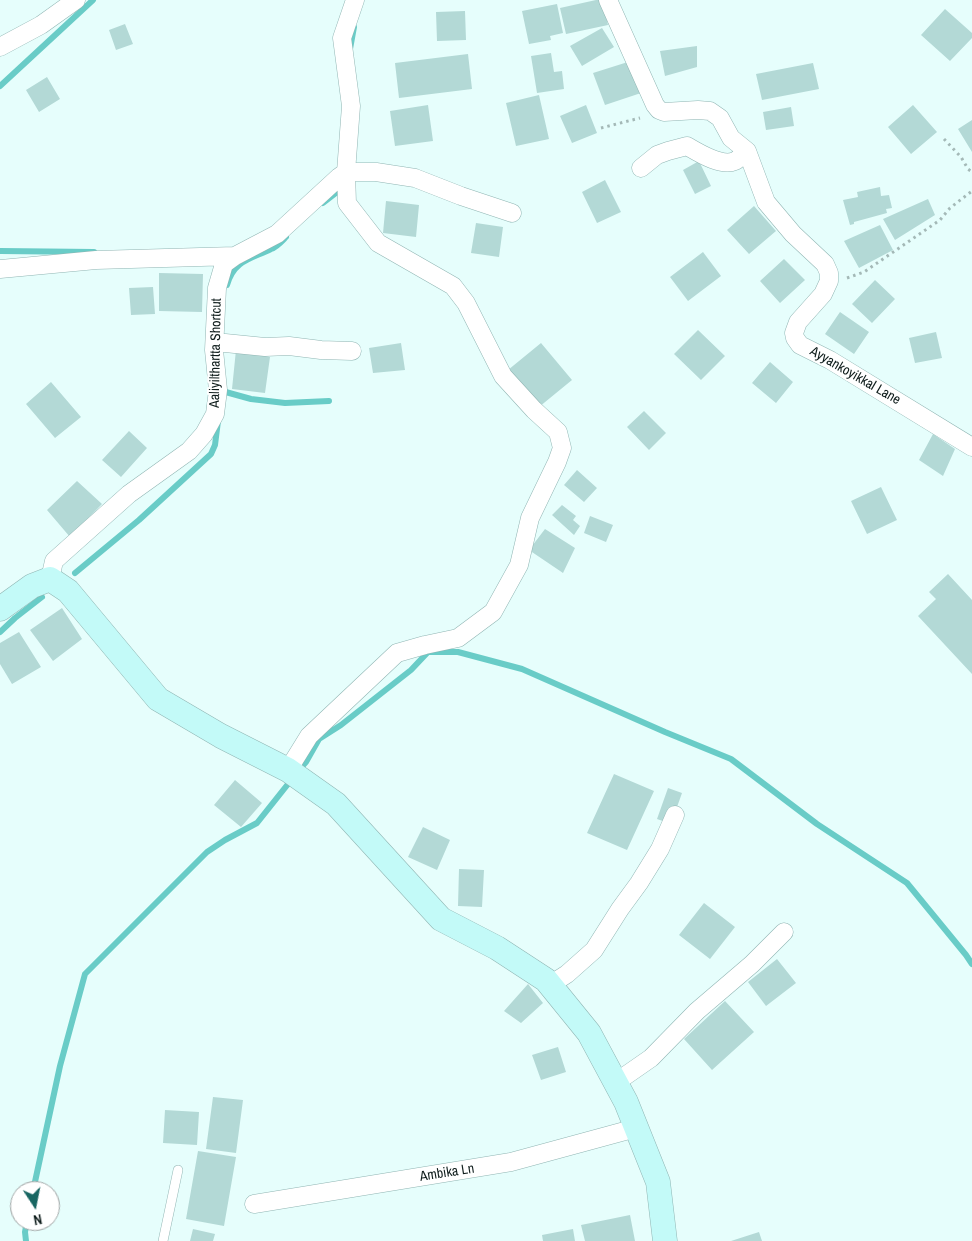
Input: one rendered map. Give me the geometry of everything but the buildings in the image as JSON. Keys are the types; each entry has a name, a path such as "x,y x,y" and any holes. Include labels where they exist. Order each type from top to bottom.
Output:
{"main road":[{"path":"0,610 32,586 50,579 68,590 158,699 221,736 288,770 336,804 441,919 497,948 546,980 589,1033 626,1102 658,1182 665,1241"}],"street":[{"path":"0,47 41,25 76,0"},
{"path":"288,770 309,736 397,654 425,645 458,638 493,612 519,565 530,518 562,448 558,432 534,410 503,376 466,303 452,286 378,243 347,203 353,172 351,106 342,38 355,0"},
{"path":"608,0 659,110 664,112 710,111 720,118 731,138 747,150 766,202 793,234 825,264 829,277"},
{"path":"641,168 657,155 687,146 721,163 735,161 747,150"},
{"path":"353,172 376,172 415,178 512,213"},
{"name":"Aaliyilthartta Shortcut","path":"50,579 54,562 129,494 189,451 204,434 215,414 218,390 214,350 220,343 217,288 224,264 235,256 278,234 339,177 353,172"},
{"path":"0,269 96,260 235,256"},
{"name":"Ayyankoyikkal Lane","path":"829,277 824,294 798,322 794,333 795,338 800,344 830,360 972,447"},
{"path":"220,343 264,347 289,346 352,352"},
{"path":"550,985 567,974 594,950 660,849 675,815"},
{"path":"616,1083 651,1058 697,1011 752,964 784,932"},
{"name":"Ambika Ln","path":"254,1204 511,1162 636,1128"}],"lane":[{"path":"163,1241 178,1170"}],"path":[{"path":"601,128 636,119 659,110"},
{"path":"944,139 972,172"},
{"path":"829,277 841,279 864,272 940,220 950,208 972,192"}],"waterway":[{"path":"0,86 93,0"},
{"path":"350,49 354,27"},
{"path":"323,203 345,186"},
{"path":"227,285 234,270 239,265 275,247 286,237"},
{"path":"0,251 94,252"},
{"path":"222,391 251,399 285,403 329,401"},
{"path":"75,573 139,520 211,454 215,445 218,421"},
{"path":"0,632 42,597"},
{"path":"298,771 306,762 319,739 341,725 411,670 428,652 458,652 522,669 731,759 817,824 907,883 972,964"},
{"path":"35,1181 60,1066 85,974 207,852 257,823 292,779"},
{"path":"25,1231 26,1241"}]}
